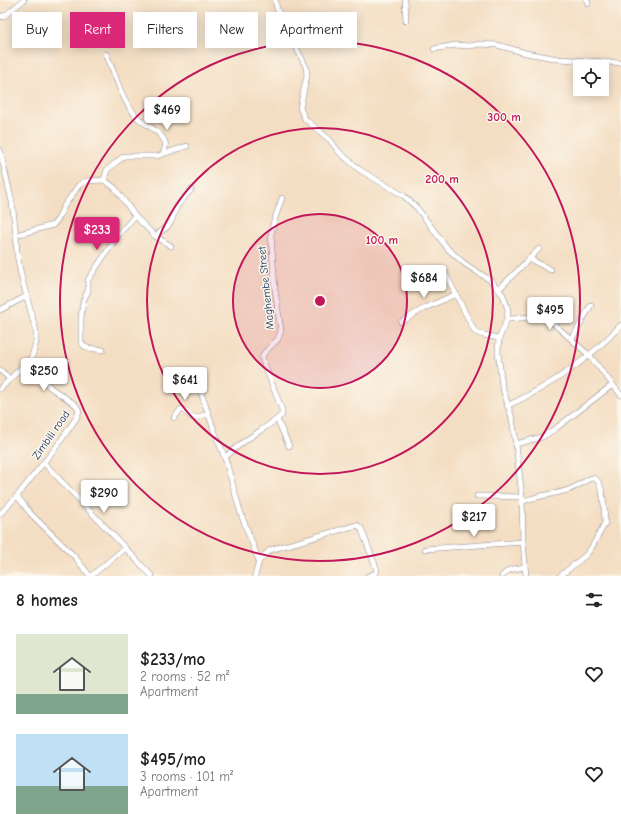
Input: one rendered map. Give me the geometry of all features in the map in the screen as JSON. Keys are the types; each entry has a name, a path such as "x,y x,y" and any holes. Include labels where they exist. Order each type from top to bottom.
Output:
{"street":[{"path":"0,15 3,17 24,0"},
{"path":"275,0 276,9 306,67 307,75 300,108 305,119 330,140 344,156 360,170 404,196 417,208 448,249 457,258 490,280 503,295 508,310 508,319 499,339 498,352 502,386 513,423 516,444 522,500 524,566 526,576"},
{"path":"405,0 406,21"},
{"path":"434,49 456,45 470,46 492,44 526,53 559,58 616,61 621,63"},
{"path":"106,54 121,92 128,105 138,118 158,134 165,142 166,147 163,154"},
{"path":"104,180 107,170 124,156 158,156 187,146"},
{"path":"0,150 12,202 17,254 36,331 36,342 32,357 0,390"},
{"path":"16,235 53,225 58,219 72,193 79,185 86,181 104,180 115,188 135,216 155,236 171,246"},
{"path":"155,236 167,227 171,222 177,206 192,190"},
{"name":"Maghembe Street","path":"277,419 282,416 282,410 262,358 264,353 278,340 281,331 275,290 271,235 273,224 282,198"},
{"path":"103,350 88,348 84,346 82,342 81,319 83,302 88,291 88,280 118,235 135,216"},
{"path":"499,289 539,249"},
{"path":"530,259 551,270"},
{"path":"444,271 475,332 499,339"},
{"path":"401,322 423,309 456,294"},
{"path":"0,310 27,296"},
{"path":"572,340 591,305"},
{"path":"508,319 520,319 528,316 546,317 590,356 621,395"},
{"path":"507,406 549,385 590,356 621,325"},
{"name":"Zimbili road","path":"0,514 44,463 77,417 79,411 76,405 51,388 34,370 31,365 32,357"},
{"path":"0,370 10,379"},
{"path":"516,444 542,437 555,429 611,386"},
{"path":"200,390 225,458 240,514 259,561"},
{"path":"174,418 181,409 191,417 195,418 208,414"},
{"path":"225,458 234,449 277,419 289,446"},
{"path":"44,463 152,576"},
{"path":"477,496 522,500 563,491 577,487 591,478 596,479 599,483 604,506 605,523 586,555 560,576"},
{"path":"17,496 31,514 75,557 91,576 125,548"},
{"path":"255,576 259,561 270,550 357,525 361,528 377,570 368,576"},
{"path":"425,549 523,542"},
{"path":"502,576 509,570 524,566"}]}
